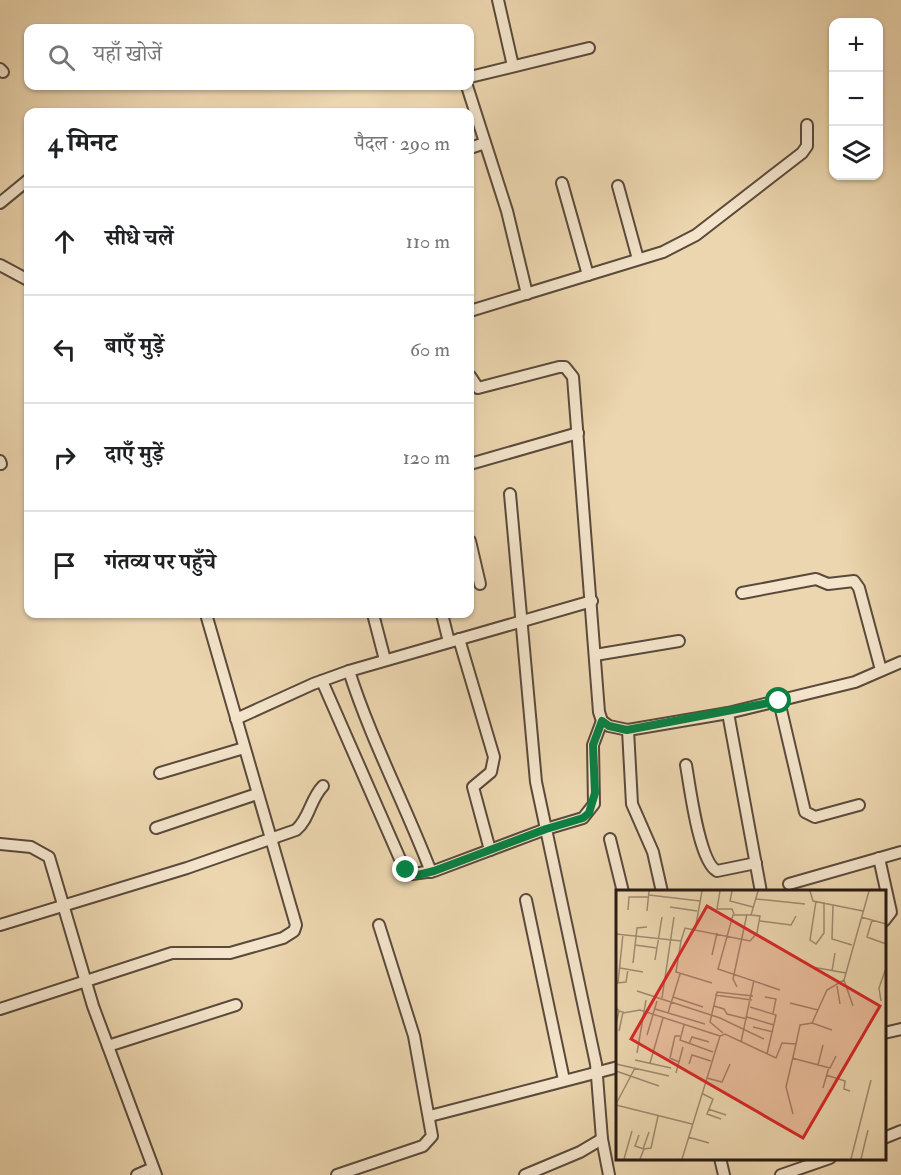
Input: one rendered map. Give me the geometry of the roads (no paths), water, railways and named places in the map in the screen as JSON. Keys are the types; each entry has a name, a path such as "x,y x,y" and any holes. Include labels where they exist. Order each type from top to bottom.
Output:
{"street":[{"path":"498,0 513,66"},
{"path":"474,76 589,48"},
{"path":"468,90 474,108"},
{"path":"474,108 507,211 527,294"},
{"path":"474,309 663,252 696,235 802,153 807,146 807,124"},
{"path":"474,147 485,143"},
{"path":"0,203 24,183"},
{"path":"562,183 588,275"},
{"path":"618,186 638,260"},
{"path":"0,265 24,274"},
{"path":"322,681 400,859 412,874 431,872 546,829 583,818 589,813 595,793 593,745 602,721 573,377 565,367 478,388 474,382"},
{"path":"474,463 578,433"},
{"path":"510,494 536,782 597,1071 602,1139 609,1175"},
{"path":"474,558 480,584"},
{"path":"742,593 816,579 828,584 854,581 859,588 881,670"},
{"path":"236,719 349,671 592,601"},
{"path":"0,1009 85,979 172,953 230,952 291,935 296,925 207,618"},
{"path":"374,618 385,660"},
{"path":"444,618 494,757 491,772 473,787 490,850"},
{"path":"595,655 679,642"},
{"path":"602,721 609,726 627,730 728,713 855,682 901,662"},
{"path":"349,671 366,721 399,792 431,872"},
{"path":"779,701 805,812 815,817 859,805"},
{"path":"728,713 761,890"},
{"path":"627,730 632,804 653,852 662,890"},
{"path":"160,773 244,748"},
{"path":"686,765 704,852 711,868 717,872 756,863"},
{"path":"0,925 296,830 303,824 311,802 323,786"},
{"path":"156,828 257,794"},
{"path":"610,839 623,890"},
{"path":"0,844 31,846 49,857 85,979 155,1171 137,1175"},
{"path":"789,884 901,852"},
{"path":"879,858 891,912 886,920"},
{"path":"526,900 564,1080"},
{"path":"337,1175 423,1146 432,1136 414,1036 379,925"},
{"path":"108,1046 236,1005"},
{"path":"886,1033 901,1029"},
{"path":"430,1116 616,1067"},
{"path":"886,1138 901,1131"},
{"path":"525,1175 580,1152 602,1139"},
{"path":"720,1160 723,1175"},
{"path":"781,1175 824,1160"}]}
